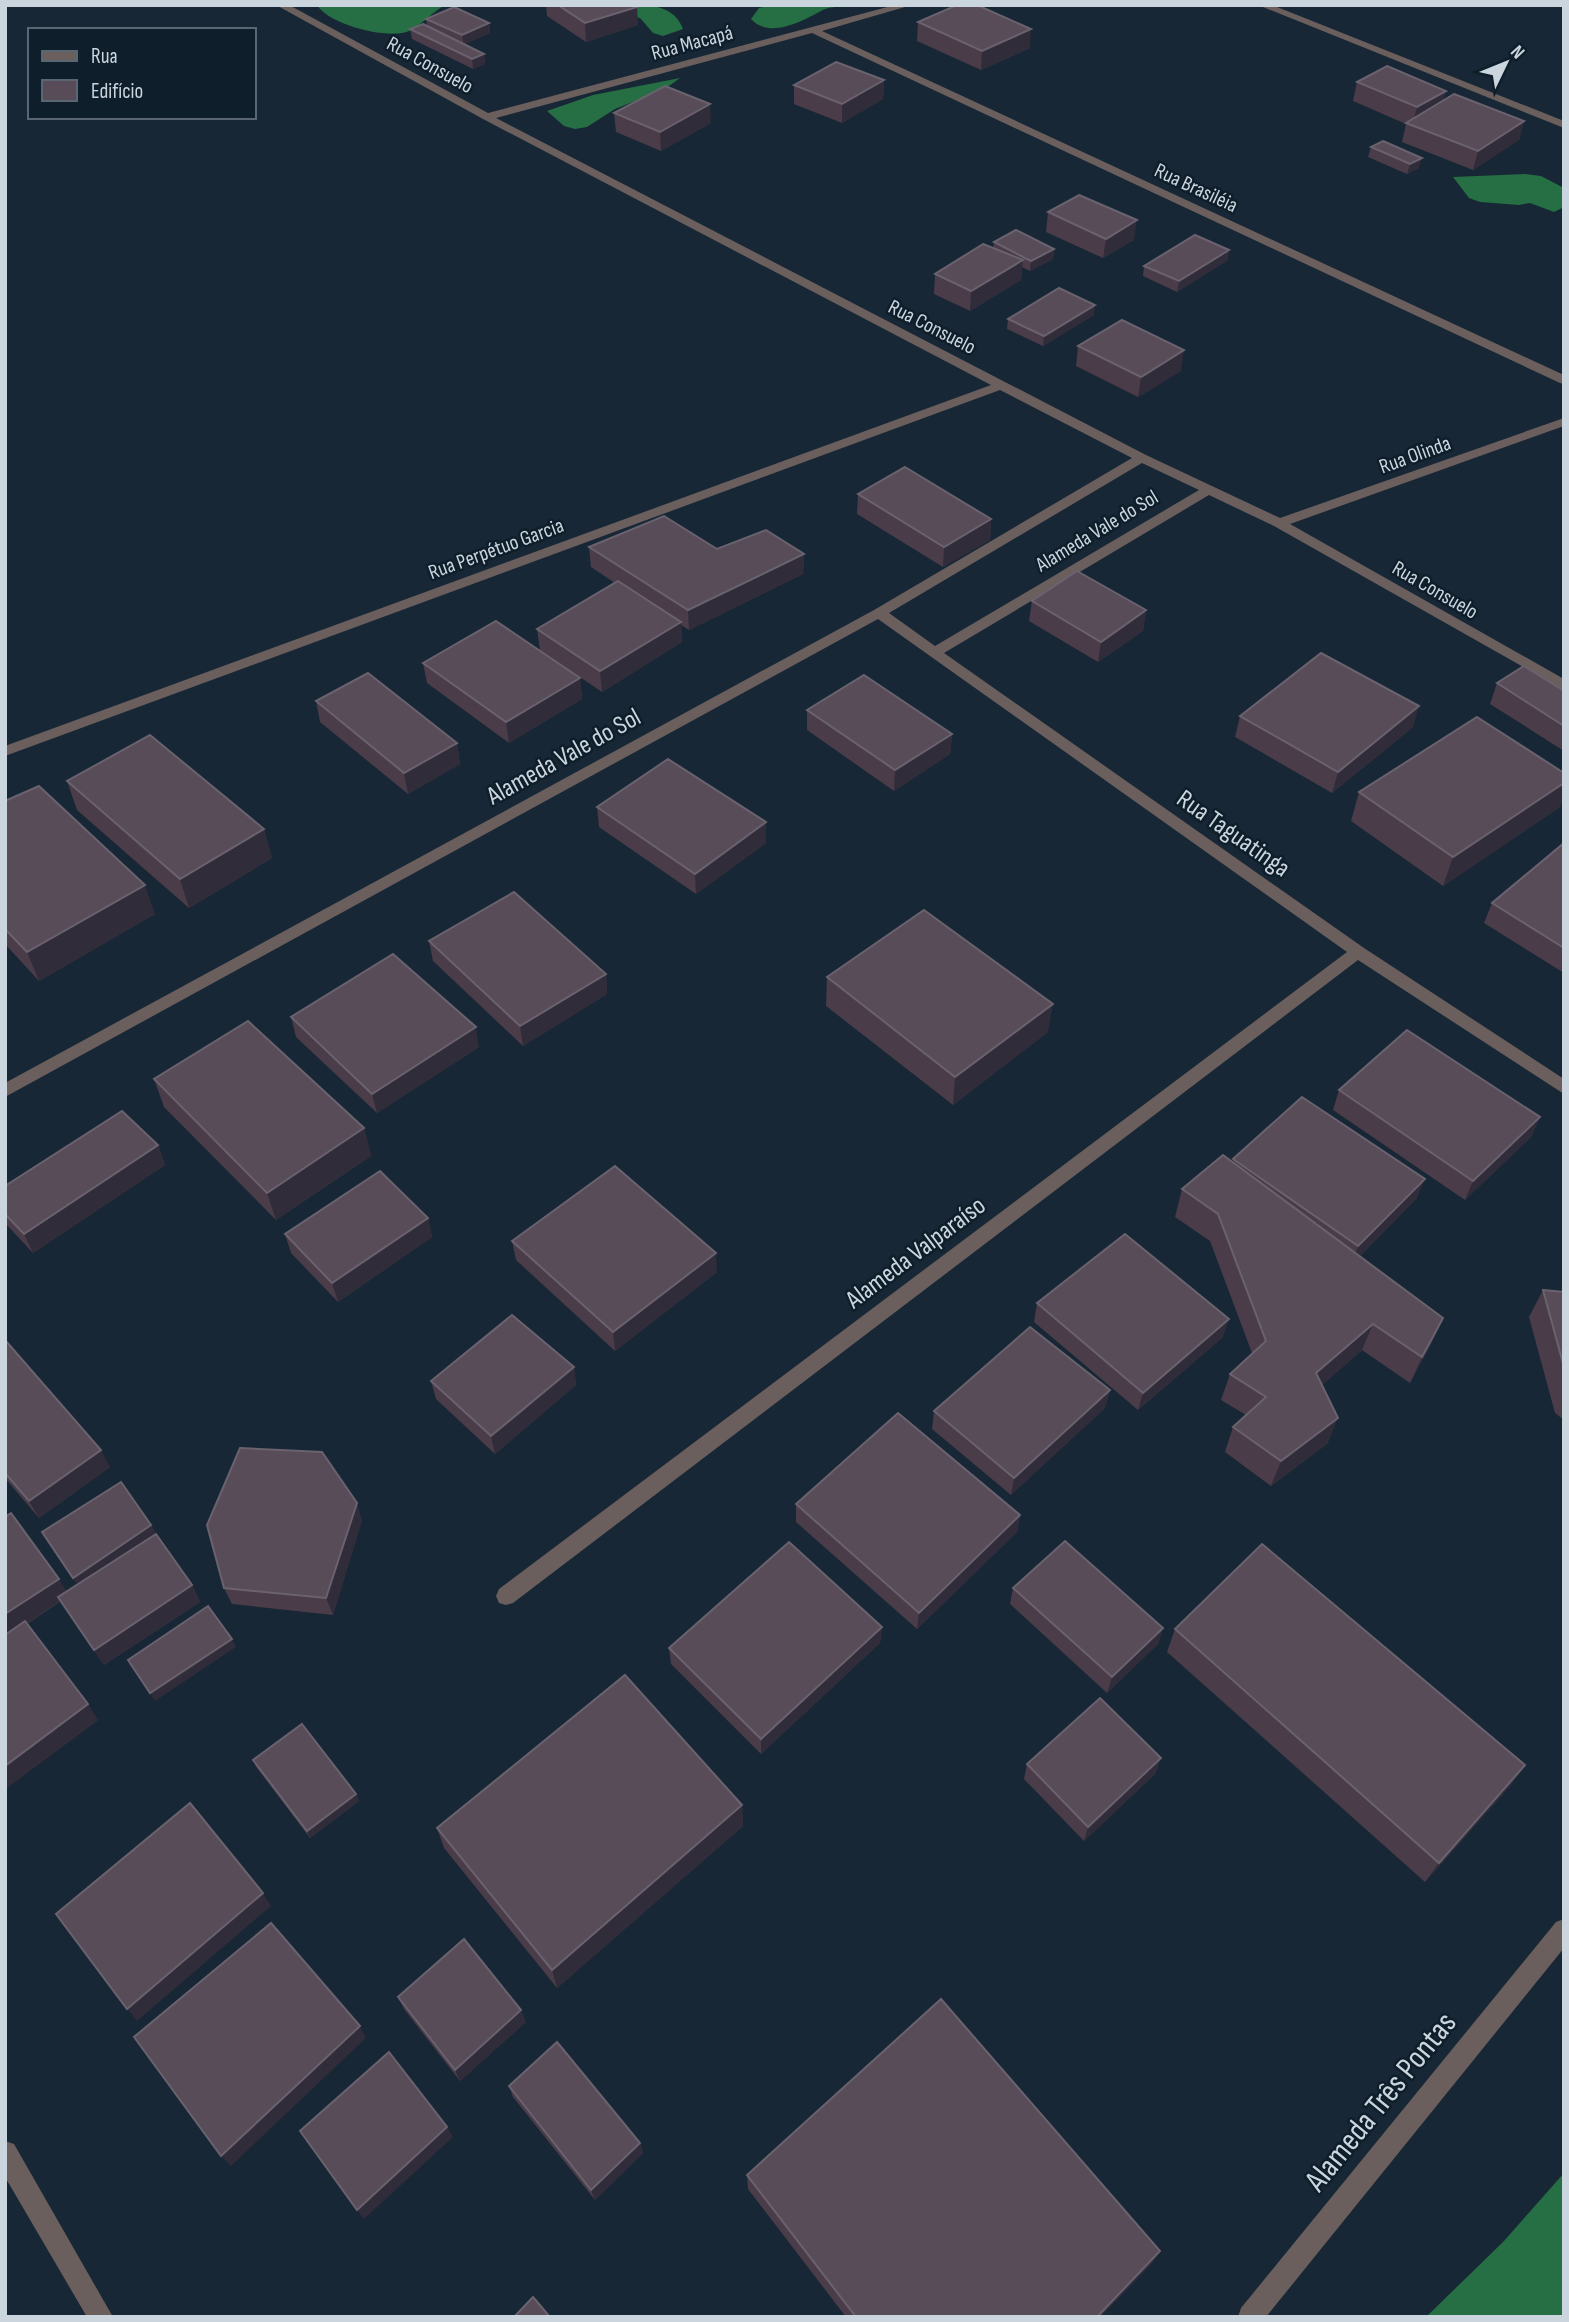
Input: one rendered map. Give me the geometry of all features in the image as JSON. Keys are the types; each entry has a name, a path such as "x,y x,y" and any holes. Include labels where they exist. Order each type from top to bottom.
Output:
{"street":[{"name":"Rua Consuelo","path":"281,5 486,117 1141,458 1279,523 1564,685"},
{"name":"Rua Macapá","path":"486,117 907,5"},
{"path":"1263,5 1564,125"},
{"name":"Rua Brasiléia","path":"813,30 1564,380"},
{"name":"Rua Perpétuo Garcia","path":"5,751 1001,385"},
{"name":"Rua Olinda","path":"1279,523 1564,422"},
{"name":"Alameda Vale do Sol","path":"5,1091 879,612 1141,458"},
{"name":"Alameda Vale do Sol","path":"935,652 1208,490"},
{"name":"Rua Taguatinga","path":"879,612 1358,952 1564,1088"},
{"name":"Alameda Valparaíso","path":"506,1596 1358,952"},
{"name":"Alameda Três Pontas","path":"1250,2317 1564,1930"},
{"path":"5,2153 101,2317"}],"green space":[{"path":"317,5 445,5 409,31 388,34 346,24 334,19"},
{"path":"616,5 645,5 664,9 672,13 683,29 663,36 653,33 641,19"},
{"path":"771,5 851,5 826,9 797,23 777,28 759,25 751,19 759,8"},
{"path":"680,78 665,89 615,109 587,127 575,129 564,126 547,111 593,95"},
{"path":"1525,174 1541,176 1564,188 1564,207 1554,212 1530,203 1519,205 1480,202 1469,198 1453,177"},
{"path":"1564,2173 1564,2317 1426,2317 1504,2241"}],"building":[{"path":"558,5 635,5 637,7 585,23"},
{"path":"957,5 977,5 1031,29 982,51 918,22"},
{"path":"454,7 489,23 462,35 426,19"},
{"path":"423,24 484,54 472,59 410,29"},
{"path":"836,62 884,80 842,104 794,85"},
{"path":"1387,66 1446,91 1417,107 1357,82"},
{"path":"665,86 710,104 660,132 614,113"},
{"path":"1454,94 1524,121 1478,151 1406,123"},
{"path":"1383,141 1422,158 1410,164 1371,147"},
{"path":"1079,195 1137,220 1106,239 1048,212"},
{"path":"1016,230 1054,249 1031,261 994,242"},
{"path":"1195,235 1229,250 1179,281 1144,266"},
{"path":"983,244 1023,260 971,291 935,274"},
{"path":"1059,288 1095,305 1044,336 1008,319"},
{"path":"1122,320 1184,350 1141,377 1078,346"},
{"path":"905,467 991,519 944,547 858,494"},
{"path":"664,516 717,549 766,530 804,554 688,610 589,547"},
{"path":"1077,571 1146,610 1101,642 1032,601"},
{"path":"618,581 681,622 600,671 537,629"},
{"path":"496,621 580,678 506,722 423,663"},
{"path":"1321,653 1419,706 1338,772 1240,716"},
{"path":"1524,666 1564,691 1564,726 1497,683"},
{"path":"368,673 457,743 404,773 316,701"},
{"path":"864,675 952,734 895,770 807,710"},
{"path":"1477,717 1564,773 1564,783 1453,857 1359,792"},
{"path":"150,735 264,829 180,879 67,781"},
{"path":"668,759 766,822 695,874 597,807"},
{"path":"39,786 145,885 27,952 5,929 5,801"},
{"path":"1564,843 1564,948 1492,903"},
{"path":"514,892 606,974 520,1026 429,941"},
{"path":"924,910 1053,1004 955,1077 827,977"},
{"path":"393,954 476,1027 372,1094 291,1017"},
{"path":"248,1021 364,1128 267,1193 154,1079"},
{"path":"1407,1030 1540,1117 1473,1181 1339,1090"},
{"path":"1302,1097 1425,1179 1358,1246 1233,1159"},
{"path":"122,1111 158,1145 24,1234 5,1214 5,1186"},
{"path":"1223,1155 1443,1318 1422,1357 1373,1324 1316,1373 1338,1418 1281,1461 1233,1427 1266,1397 1230,1374 1266,1341 1218,1214 1182,1189"},
{"path":"615,1166 716,1253 613,1332 512,1241"},
{"path":"380,1171 428,1218 332,1283 285,1234"},
{"path":"1125,1234 1229,1319 1143,1393 1037,1303"},
{"path":"1543,1290 1564,1292 1564,1367"},
{"path":"512,1315 574,1367 491,1436 431,1381"},
{"path":"1030,1327 1110,1390 1014,1478 934,1411"},
{"path":"5,1340 101,1450 29,1501 5,1473"},
{"path":"898,1413 1020,1515 919,1613 796,1504"},
{"path":"240,1448 322,1452 357,1503 326,1598 224,1588 207,1525"},
{"path":"121,1482 151,1525 73,1578 42,1532"},
{"path":"11,1513 59,1579 5,1614 5,1517"},
{"path":"156,1534 192,1585 94,1650 58,1597"},
{"path":"1065,1541 1163,1628 1112,1677 1013,1588"},
{"path":"789,1542 882,1627 761,1739 669,1648"},
{"path":"1262,1544 1525,1765 1439,1863 1175,1629"},
{"path":"208,1606 232,1639 150,1693 128,1660"},
{"path":"25,1621 88,1704 5,1766 5,1635"},
{"path":"625,1675 742,1805 552,1970 437,1828"},
{"path":"1100,1698 1161,1758 1088,1827 1027,1764"},
{"path":"302,1724 356,1794 307,1831 253,1760"},
{"path":"190,1803 263,1893 127,2009 56,1914"},
{"path":"271,1923 360,2026 221,2156 134,2037"},
{"path":"464,1939 521,2010 455,2070 398,1997"},
{"path":"941,1999 1160,2251 1097,2317 856,2317 747,2175"},
{"path":"557,2042 640,2143 591,2190 509,2086"},
{"path":"389,2052 447,2127 357,2210 300,2131"},
{"path":"533,2297 550,2317 514,2317"}]}
